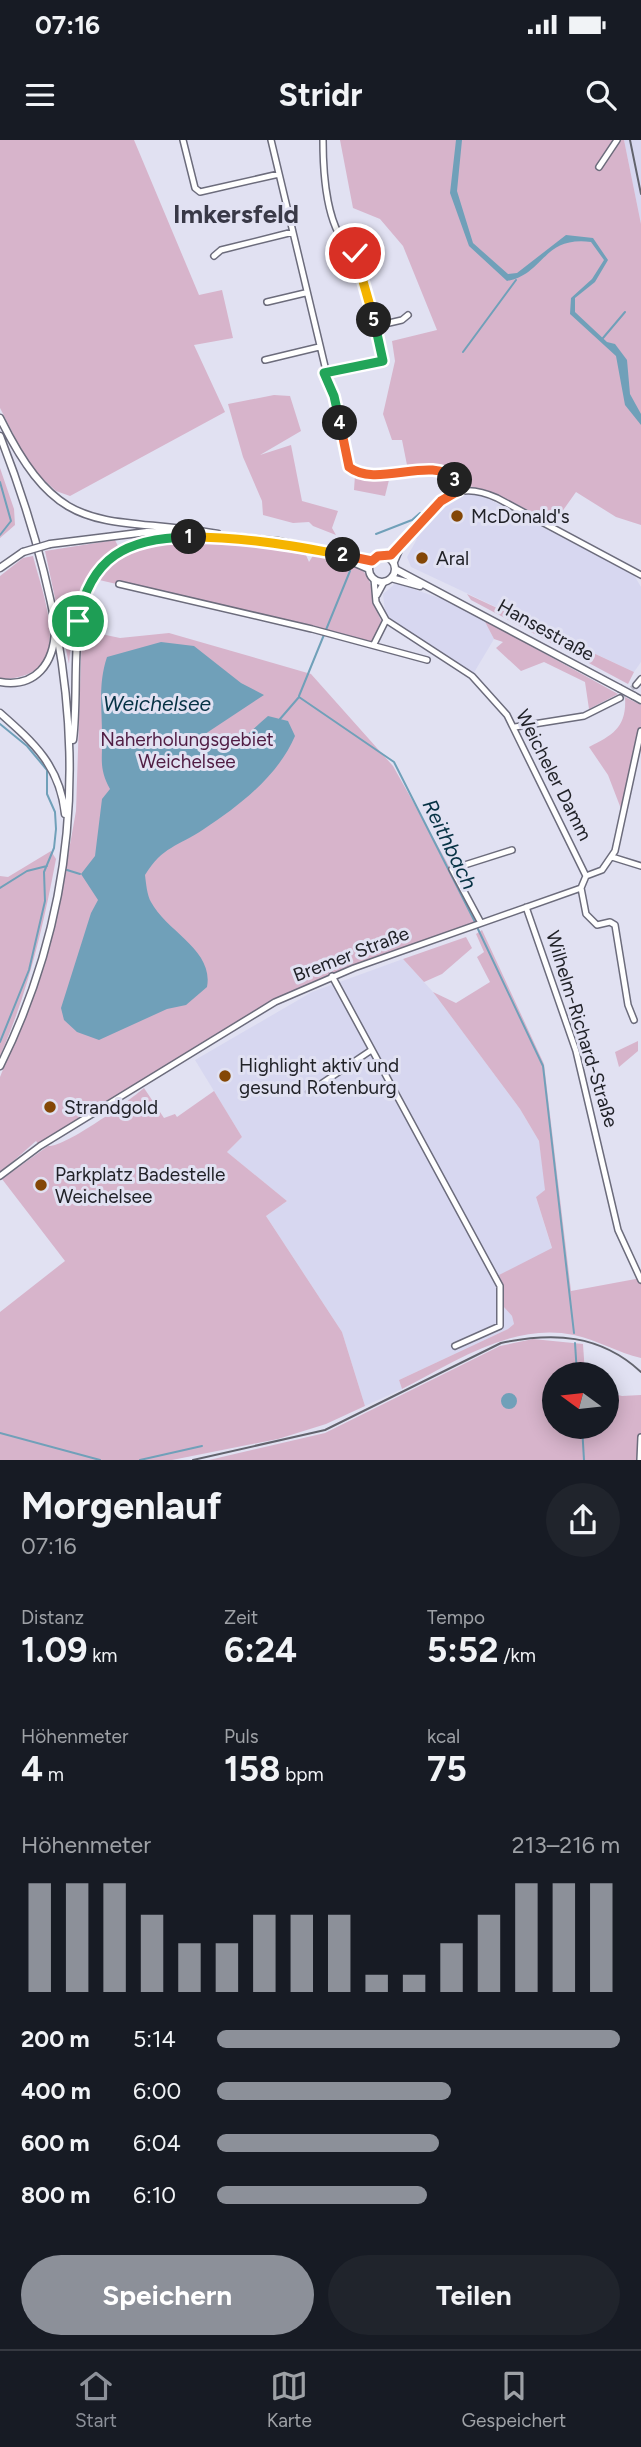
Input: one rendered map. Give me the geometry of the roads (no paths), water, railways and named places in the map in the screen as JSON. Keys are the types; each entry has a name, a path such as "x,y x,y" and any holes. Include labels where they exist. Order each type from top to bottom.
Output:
{"main road":[{"path":"0,418 17,450 44,489 82,514 114,523 181,528 372,561"},
{"path":"0,436 25,504 55,614 68,703 70,765"},
{"path":"0,568 23,552 50,544 147,532 237,537"},
{"path":"0,1066 38,969 53,912 66,838 78,621 83,598 99,568 115,554 136,543 167,537 237,537"},
{"path":"324,552 369,569 374,579 384,582 391,578 395,566 387,557 378,556 369,569"},
{"name":"Hansestraße","path":"395,566 638,698"},
{"name":"Hansestraße","path":"391,578 435,590"},
{"path":"0,682 23,682 43,669 54,648 55,614"},
{"path":"0,713 37,745 50,762 63,799 66,838"}],"street":[{"path":"183,140 195,188 200,192 279,174"},
{"path":"271,140 324,373 334,396 349,467 355,472 441,472 454,478 458,491"},
{"path":"323,140 328,200 343,244 355,253 383,361 324,373"},
{"path":"598,167 617,140"},
{"path":"214,256 220,250 293,232"},
{"path":"267,302 305,293"},
{"path":"376,326 402,320 408,315"},
{"path":"265,360 318,347"},
{"path":"387,557 441,501 458,491 472,489 491,495 641,575"},
{"path":"395,566 403,543"},
{"name":"Weicheler Damm","path":"374,579 376,602 386,620 472,676 498,702 515,727 586,876"},
{"path":"376,602 384,582"},
{"path":"119,584 374,644 427,660"},
{"path":"374,644 386,620"},
{"path":"636,685 641,679"},
{"path":"515,727 584,716 620,698"},
{"path":"634,1020 628,1005 615,925 612,922 597,925 586,914 581,888 586,876 602,870 612,857 641,731"},
{"path":"477,924 452,869 512,850"},
{"path":"612,857 641,866"},
{"name":"Bremer Straße","path":"0,1176 40,1146 275,1002 331,976 581,888"},
{"name":"Wilhelm-Richard-Straße","path":"526,907 576,1051 593,1114 618,1230 641,1280"},
{"path":"331,976 500,1286 500,1326 454,1346"},
{"path":"309,1093 370,1051"},
{"path":"639,1460 641,1437"}],"water":[{"path":"456,140 462,140 457,191 473,243 508,274 517,273 566,235 593,238 608,260 595,282 575,298 575,312 607,342 615,344 627,360 630,394 641,414 641,425 625,405 616,356 570,314 571,298 592,279 604,260 591,242 575,242 553,250 529,271 507,281 469,246 450,193"},
{"name":"Weichelsee","path":"161,642 194,646 241,683 264,695 205,734 203,743 212,747 229,746 268,716 288,721 295,736 279,764 256,789 217,820 164,852 145,875 151,902 158,913 188,942 203,962 207,987 186,1005 167,1009 99,1040 77,1032 64,1020 61,1008 91,913 98,900 81,874 95,856 102,799 110,789 102,762 102,677 107,657"},
{"path":"506,1393 512,1393 517,1401 515,1407 506,1409 501,1404 501,1398"}],"waterway":[{"path":"463,352 516,280"},
{"path":"603,338 625,312"},
{"name":"Reithbach","path":"0,482 11,521 0,535"},
{"path":"376,534 412,520 420,513"},
{"path":"299,696 350,571"},
{"name":"Reithbach","path":"280,719 299,697 394,762 475,922"},
{"path":"0,724 27,746 47,770 47,794 55,812 56,829 54,848 44,872 45,901 29,970 0,1042"},
{"path":"0,888 27,871 47,866"},
{"name":"Reithbach","path":"67,870 80,874"},
{"name":"Reithbach","path":"477,927 543,1066 574,1333"},
{"name":"Reithbach","path":"575,1343 576,1362"},
{"path":"0,1433 100,1460"},
{"name":"Reithbach","path":"583,1439 584,1460"},
{"path":"140,1460 202,1446"}],"tunnel":[{"path":"620,698 636,685"}],"railway":[{"path":"630,140 641,194"},
{"path":"193,1460 325,1430 501,1343 557,1337 575,1339 609,1350 641,1372"}],"place":[{"name":"McDonald's","path":"457,516"},
{"name":"Aral","path":"422,558"},
{"name":"Highlight aktiv und gesund Rotenburg","path":"225,1076"},
{"name":"Strandgold","path":"50,1107"},
{"name":"Parkplatz Badestelle Weichelsee","path":"41,1185"}],"district":[{"name":"Imkersfeld","path":"236,214"}],"park label":[{"name":"Naherholungsgebiet Weichelsee","path":"187,750"}]}
